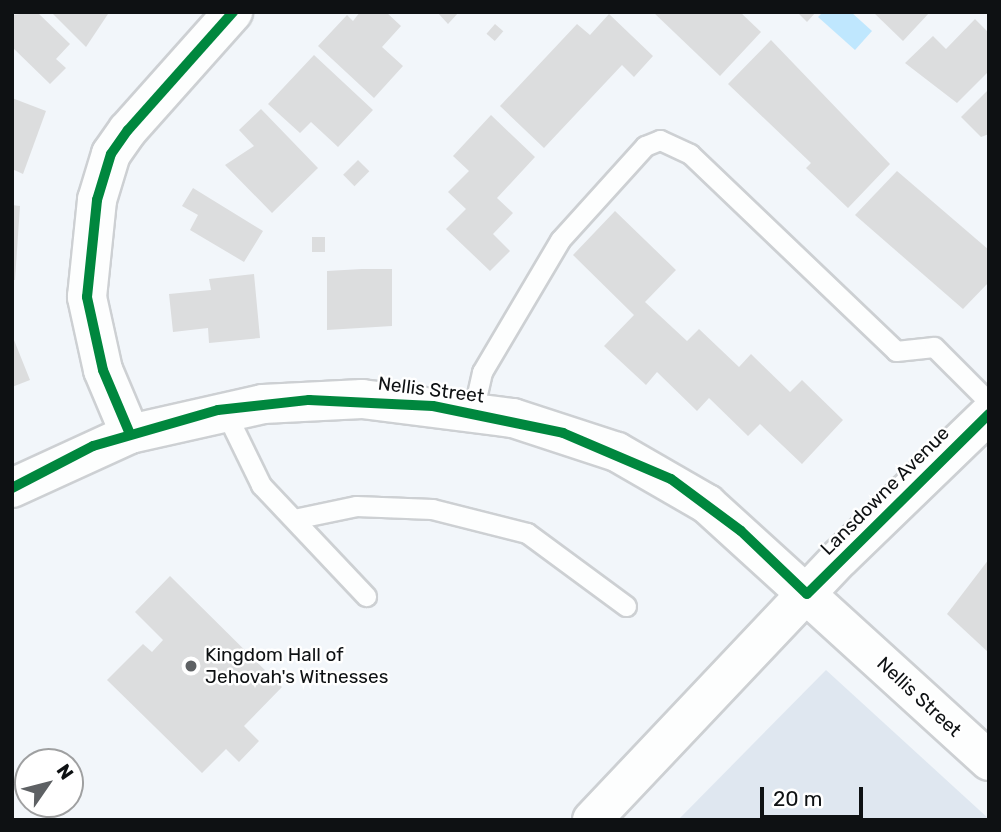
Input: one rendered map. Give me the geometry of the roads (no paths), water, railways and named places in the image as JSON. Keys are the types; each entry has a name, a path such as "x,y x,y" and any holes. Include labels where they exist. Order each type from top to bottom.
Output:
{"street":[{"path":"130,434 103,370 87,297 97,201 111,154 224,15"},
{"name":"Nellis Street","path":"12,488 130,434 224,409 362,399 473,412 564,433 671,479 741,531 989,761"},
{"name":"Lansdowne Avenue","path":"592,820 807,594 986,420"}],"lane":[{"path":"473,412 482,372 560,240 645,146 660,140 690,154 896,351 934,347 986,420"},
{"path":"224,409 261,485 366,596"},
{"path":"294,519 356,506 432,509 527,533 626,606"}],"water":[{"path":"823,12 851,12 872,31 855,50 818,17"}],"place":[{"name":"Kingdom Hall of Jehovah's Witnesses","path":"191,666"}]}
